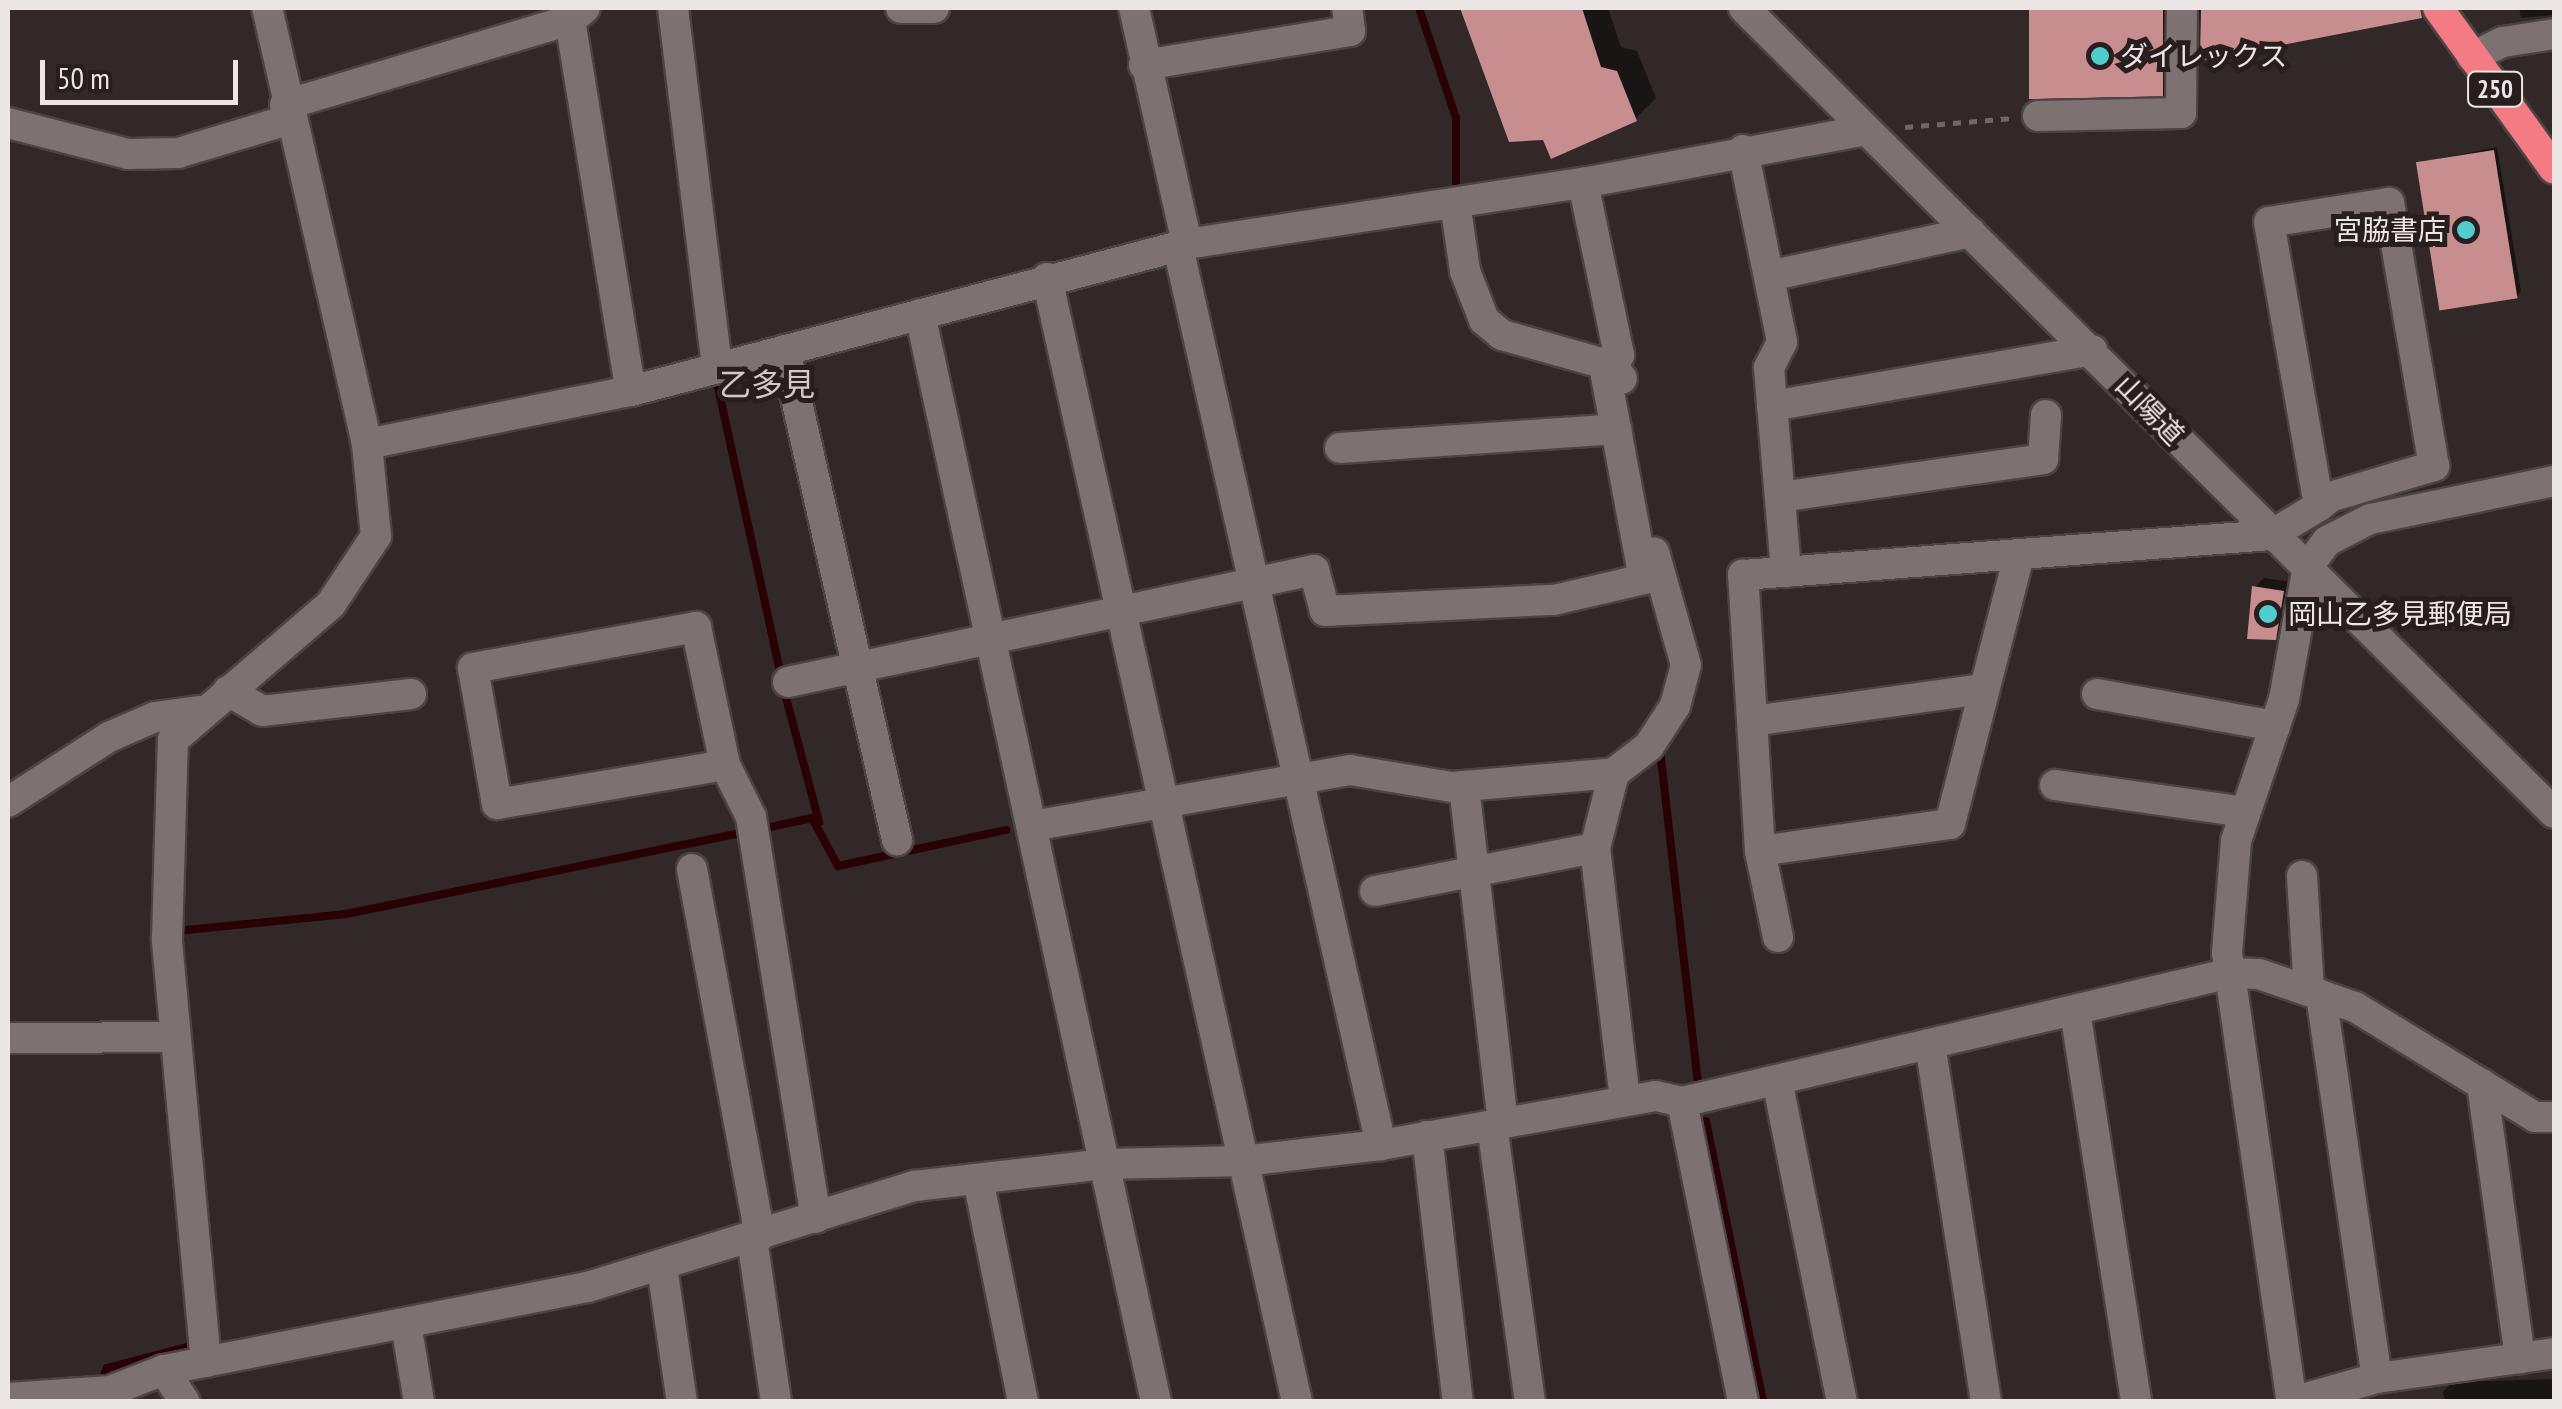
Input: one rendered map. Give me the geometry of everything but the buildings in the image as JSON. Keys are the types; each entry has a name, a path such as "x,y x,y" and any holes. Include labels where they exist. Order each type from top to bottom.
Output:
{"highway":[{"name":"250","path":"2438,8 2554,169"}],"street":[{"path":"206,1362 166,1038 167,814 173,740 199,711 228,692 331,604 376,536 367,444 286,112 267,8"},
{"path":"673,8 717,368"},
{"path":"902,8 934,8"},
{"path":"1134,8 1253,581 1380,1145"},
{"path":"1144,65 1350,31 1346,8"},
{"name":"山陽道","path":"1744,8 1862,131 2092,350 2271,536 2308,566 2554,812"},
{"path":"2038,116 2181,114 2182,8"},
{"path":"8,123 128,154 178,153 286,112 578,14 631,391"},
{"path":"2472,57 2503,42 2554,34"},
{"path":"367,444 631,391 1183,245 1583,183 1743,150 1862,131"},
{"path":"1743,150 1782,342 1769,368 1786,572"},
{"path":"788,682 1314,570 1325,611 1554,600 1644,579 1606,376 1618,355 1583,183"},
{"path":"1032,826 1297,775 1386,771 1424,784 1464,786 1614,772 1649,746 1675,706 1686,664 1659,582 1621,372 1612,366 1502,335 1484,320 1465,271 1454,203"},
{"path":"1778,937 1760,851 1744,575 2271,536 2319,506 2374,481 2434,466 2389,203 2269,222 2319,506"},
{"path":"1769,276 1970,232"},
{"path":"1048,278 1297,1402"},
{"path":"920,314 1156,1402"},
{"path":"785,350 897,840"},
{"path":"1772,406 2092,350"},
{"path":"1780,497 2042,459 2046,414"},
{"path":"1340,448 1616,429"},
{"path":"2554,481 2370,519 2327,540 2308,566 2275,726 2236,841 2231,973 2292,1402 2377,1378 2554,1354"},
{"path":"1760,851 1950,824 2018,555"},
{"path":"725,765 498,804 473,668 696,627 725,765 753,830 816,1218"},
{"path":"1752,722 1984,690"},
{"path":"228,692 262,711 411,694"},
{"path":"2097,694 2275,726"},
{"path":"8,802 109,737 155,717 199,711"},
{"path":"1614,772 1594,848 1625,1100"},
{"path":"2055,785 2246,812"},
{"path":"1464,786 1497,1124 1530,1402"},
{"path":"1375,891 1594,848"},
{"path":"692,869 756,1237 776,1402"},
{"path":"2302,876 2315,993 2377,1378"},
{"path":"8,1398 106,1394 164,1370 406,1324 662,1267 915,1186 1106,1164 1244,1161 1380,1145 1625,1100 1656,1096 1682,1102 2231,973 2259,974 2355,1007 2535,1116 2554,1117"},
{"path":"2075,1011 2136,1402"},
{"path":"8,1038 166,1038"},
{"path":"1930,1044 1986,1402"},
{"path":"1777,1080 1842,1402"},
{"path":"2482,1084 2520,1358"},
{"path":"1682,1102 1743,1402"},
{"path":"1428,1136 1458,1402"},
{"path":"978,1179 1023,1402"},
{"path":"662,1267 682,1402"},
{"path":"406,1324 419,1402"},
{"path":"164,1370 185,1402"}],"path":[{"path":"1862,131 2038,116"}],"waterway":[{"path":"1419,8 1456,118 1456,191"},
{"path":"716,378 781,677"},
{"path":"784,690 819,822"},
{"path":"1660,750 1698,1083"},
{"path":"761,829 812,818 838,866 1006,830"},
{"path":"176,931 346,914 747,832"},
{"path":"1706,1121 1763,1402"},
{"path":"101,1382 107,1368 191,1346 191,1338"}],"place":[{"name":"ダイレックス","path":"2100,56"},
{"name":"宮脇書店","path":"2466,230"},
{"name":"岡山乙多見郵便局","path":"2268,614"}],"district":[{"name":"乙多見","path":"767,384"}]}
